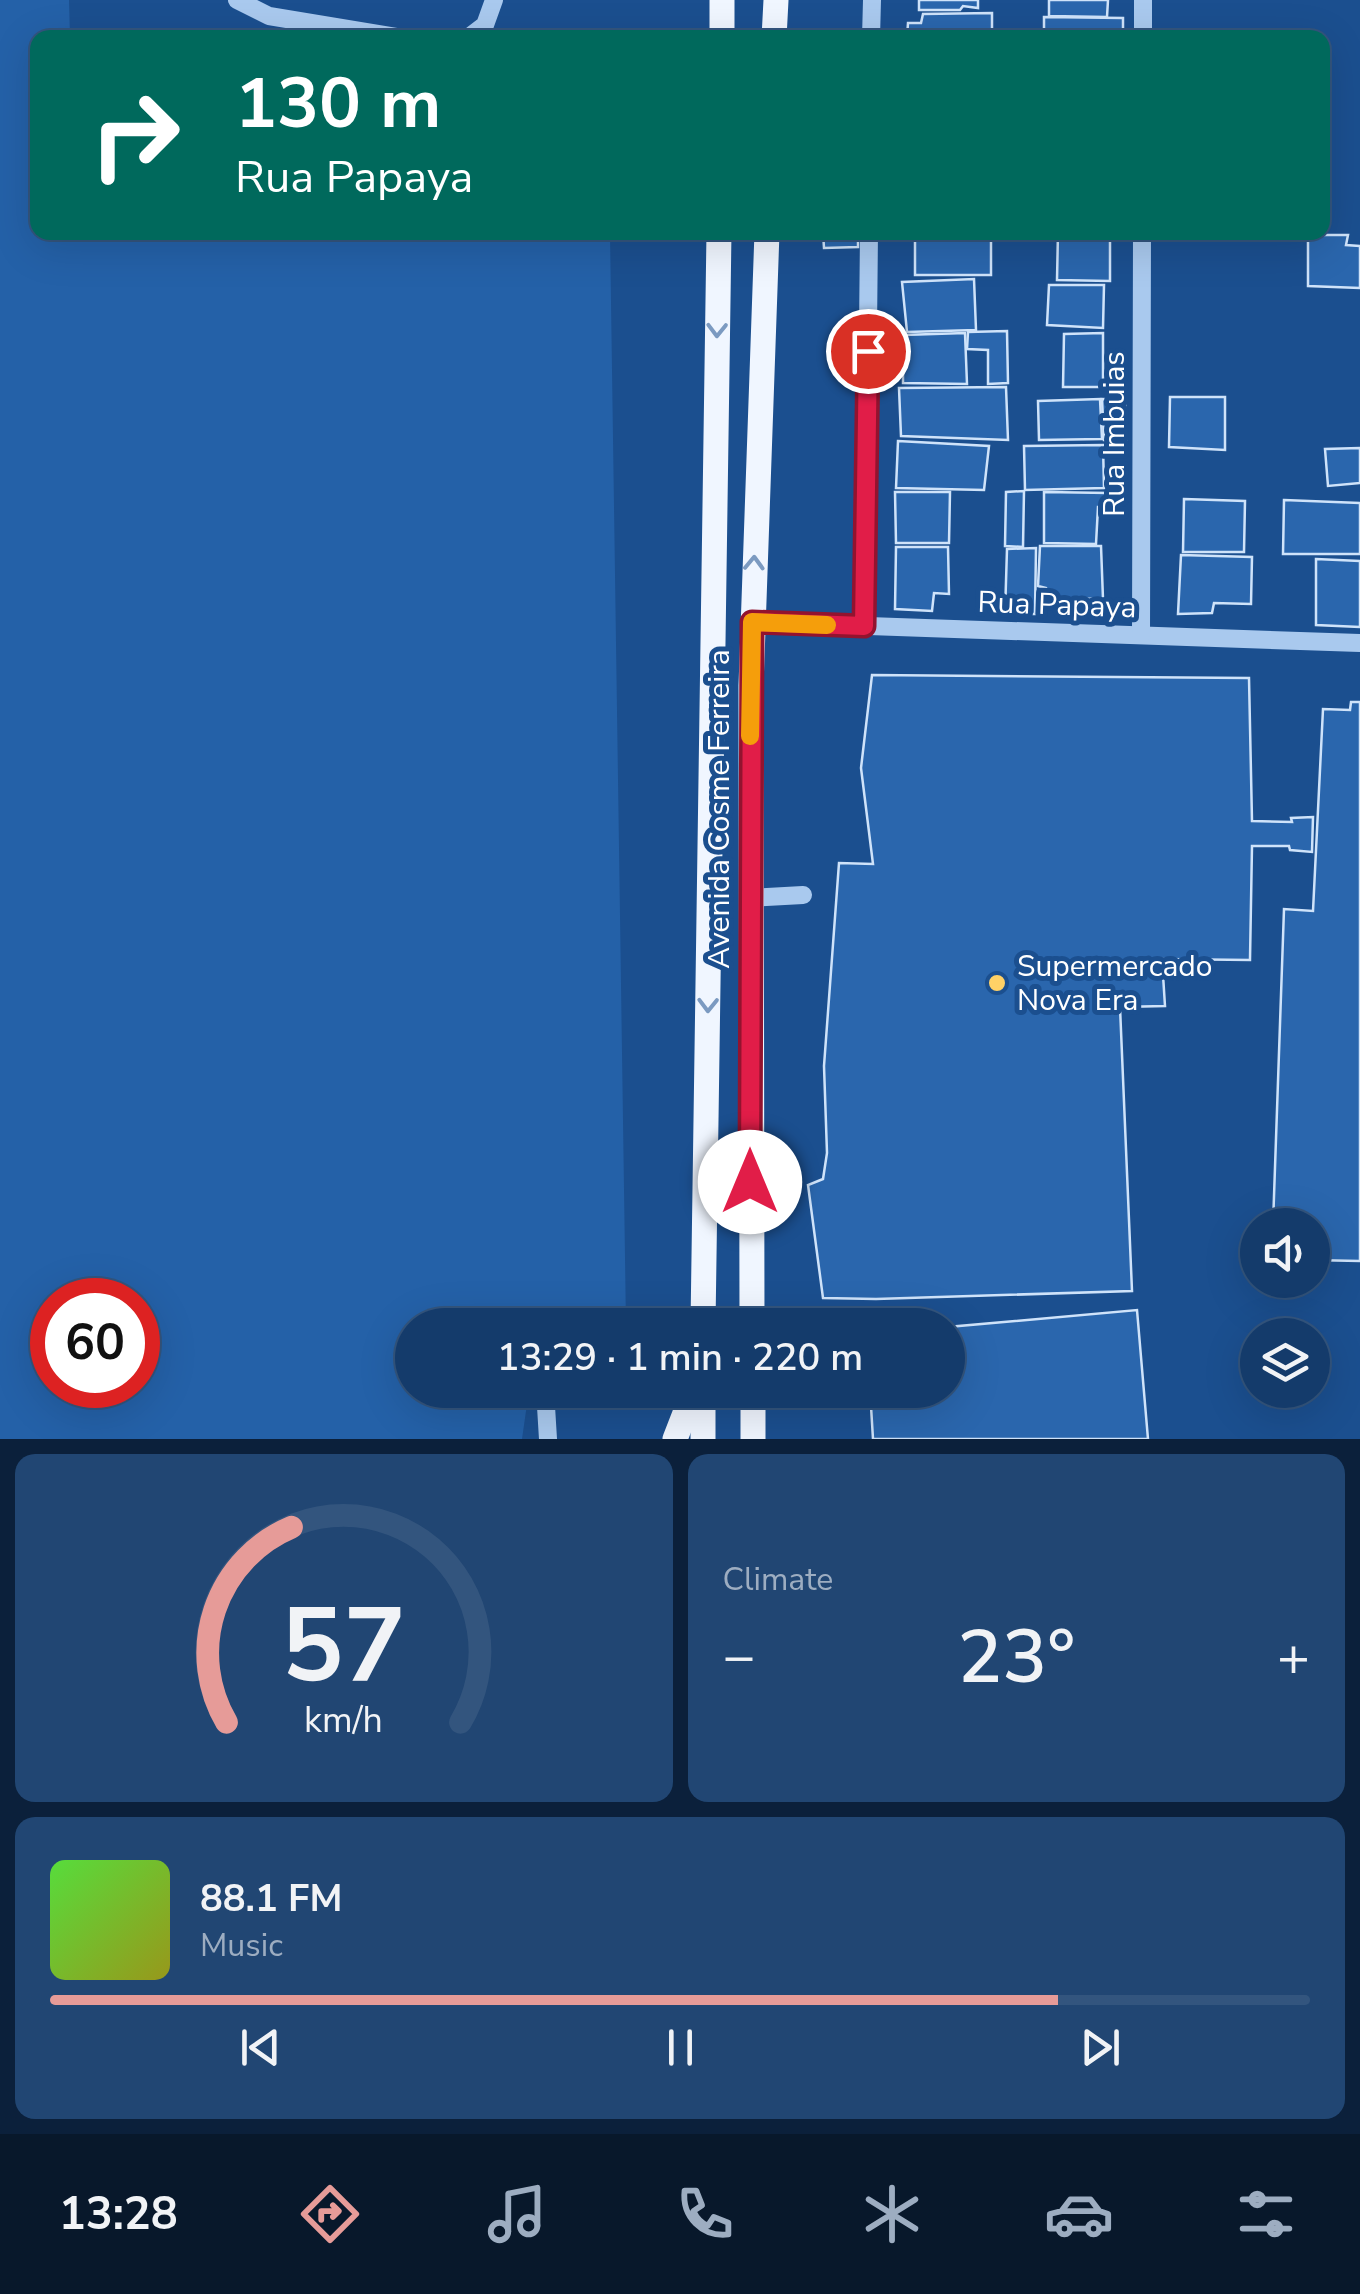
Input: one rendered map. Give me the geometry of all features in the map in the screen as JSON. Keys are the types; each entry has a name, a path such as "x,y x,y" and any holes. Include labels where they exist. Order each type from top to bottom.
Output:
{"main road":[{"path":"722,0 722,30"},
{"path":"774,30 776,0"},
{"name":"Avenida Cosme Ferreira","path":"703,1308 719,240"},
{"name":"Avenida Cosme Ferreira","path":"752,1308 752,622 767,240"},
{"path":"675,1439 687,1408"},
{"path":"703,1408 703,1439"},
{"path":"752,1408 753,1439"}],"street":[{"path":"237,0 269,16 354,30"},
{"path":"478,30 485,25 494,0"},
{"path":"871,30 872,0"},
{"path":"1142,30 1143,0"},
{"path":"864,626 869,240"},
{"name":"Rua Imbuias","path":"1141,635 1142,240"},
{"name":"Rua Papaya","path":"752,622 1360,643"},
{"path":"750,898 803,895"},
{"path":"546,1408 548,1439"}],"shaded area":[{"path":"0,0 69,0 70,30 30,30 30,240 610,240 626,1308 395,1308 395,1408 526,1408 522,1439 0,1439"}],"building":[{"path":"919,0 978,0 978,8 919,10"},
{"path":"1049,0 1108,0 1107,17 1049,16"},
{"path":"992,13 992,30 908,30 908,23 921,23 923,14"},
{"path":"1044,17 1123,18 1123,30 1044,30"},
{"path":"1348,235 1346,245 1360,246 1360,288 1308,286 1308,240"},
{"path":"824,240 858,240 858,247 824,248"},
{"path":"915,240 991,240 991,275 915,275"},
{"path":"1058,240 1110,240 1110,281 1057,280"},
{"path":"974,279 976,330 907,332 902,282"},
{"path":"1049,285 1104,285 1103,328 1047,325"},
{"path":"1007,331 1008,383 988,384 988,350 967,349 968,332"},
{"path":"965,333 967,384 903,383 903,335"},
{"path":"1103,333 1103,387 1063,387 1064,334"},
{"path":"1006,387 1008,440 901,436 899,388"},
{"path":"1170,397 1225,397 1225,450 1169,447"},
{"path":"1100,399 1102,439 1039,440 1038,401"},
{"path":"1102,399 1125,400 1126,440 1104,440"},
{"path":"898,441 989,446 984,490 896,488"},
{"path":"1103,445 1104,488 1025,490 1024,446"},
{"path":"1360,448 1360,483 1328,486 1325,449"},
{"path":"1024,491 1023,547 1005,546 1006,492"},
{"path":"895,492 950,492 949,543 896,543"},
{"path":"1044,492 1109,493 1110,507 1098,507 1096,544 1044,543"},
{"path":"1184,499 1245,501 1244,552 1183,552"},
{"path":"1284,500 1360,503 1360,554 1283,554"},
{"path":"1040,546 1101,546 1103,599 1047,598 1046,588 1038,586"},
{"path":"896,547 948,547 949,594 934,593 932,611 895,609"},
{"path":"1036,548 1035,614 1005,614 1007,549"},
{"path":"1181,555 1252,557 1251,604 1214,603 1212,613 1178,614"},
{"path":"1316,559 1360,561 1360,627 1316,625"},
{"name":"Supermercado Nova Era","path":"872,675 1249,678 1252,821 1292,822 1291,818 1313,817 1312,852 1290,850 1289,846 1252,846 1250,960 1162,959 1165,1006 1120,1007 1132,1291 823,1298 808,1185 823,1179 827,1153 824,1066 839,863 873,864 861,768"},
{"path":"1351,702 1360,702 1360,1261 1330,1260 1330,1208 1274,1208 1284,909 1313,911 1323,709 1350,710"},
{"path":"1137,1310 1148,1439 873,1439 871,1408 965,1408 965,1325"}],"slow traffic":[{"path":"750,736 752,622 827,625"}],"place":[{"name":"Supermercado Nova Era","path":"997,983"}],"route":[{"path":"750,1182 752,622 864,626 868,351"}]}
